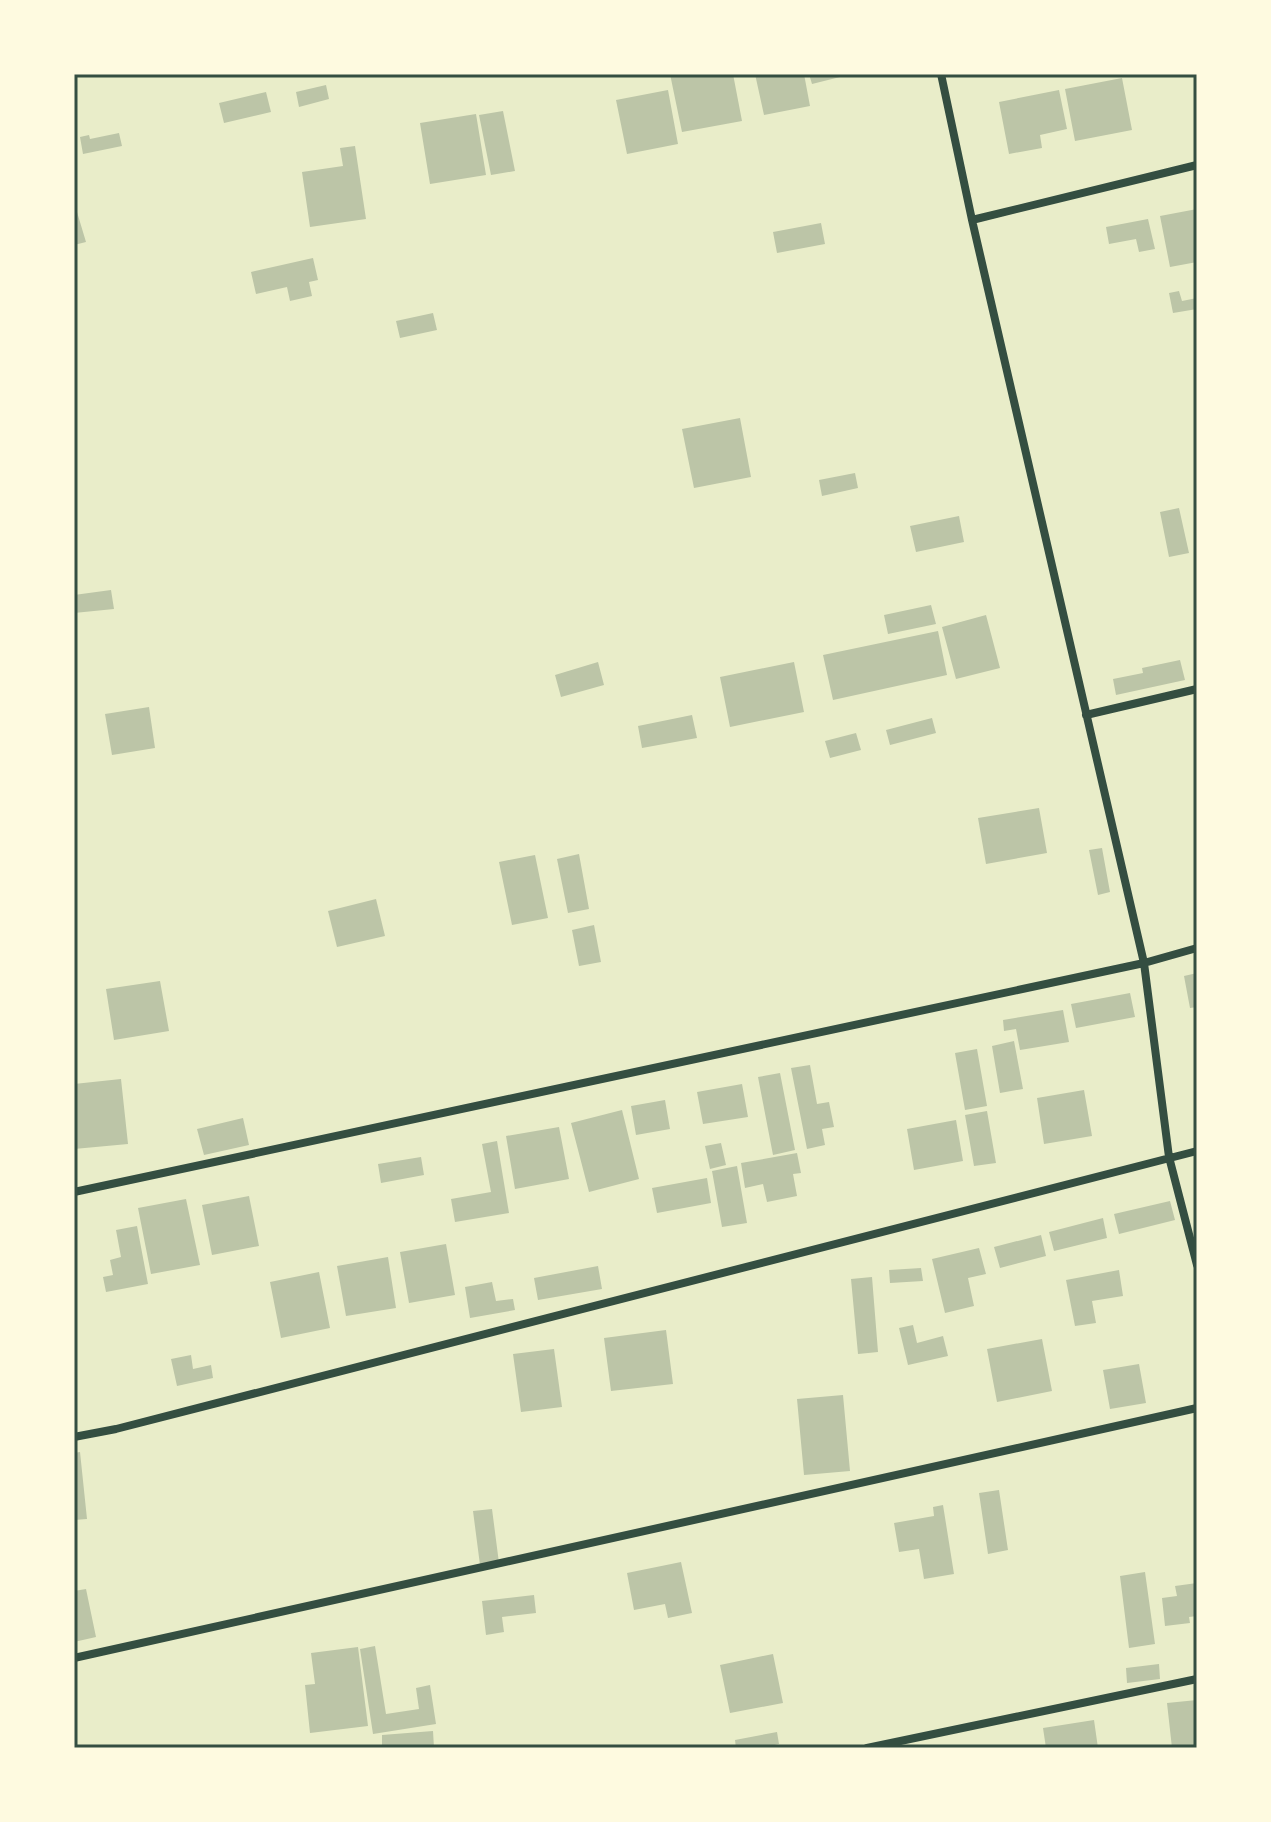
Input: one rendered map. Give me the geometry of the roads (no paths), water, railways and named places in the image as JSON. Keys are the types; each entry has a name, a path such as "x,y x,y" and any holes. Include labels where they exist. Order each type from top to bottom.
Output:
{"street":[{"path":"941,74 1144,963 1169,1157 1197,1265"},
{"path":"972,220 1197,165"},
{"path":"1086,715 1197,689"},
{"path":"74,1192 1144,963 1197,948"},
{"path":"74,1437 131,1426 1197,1151"},
{"path":"74,1658 1197,1408"},
{"path":"867,1748 1197,1679"}]}
